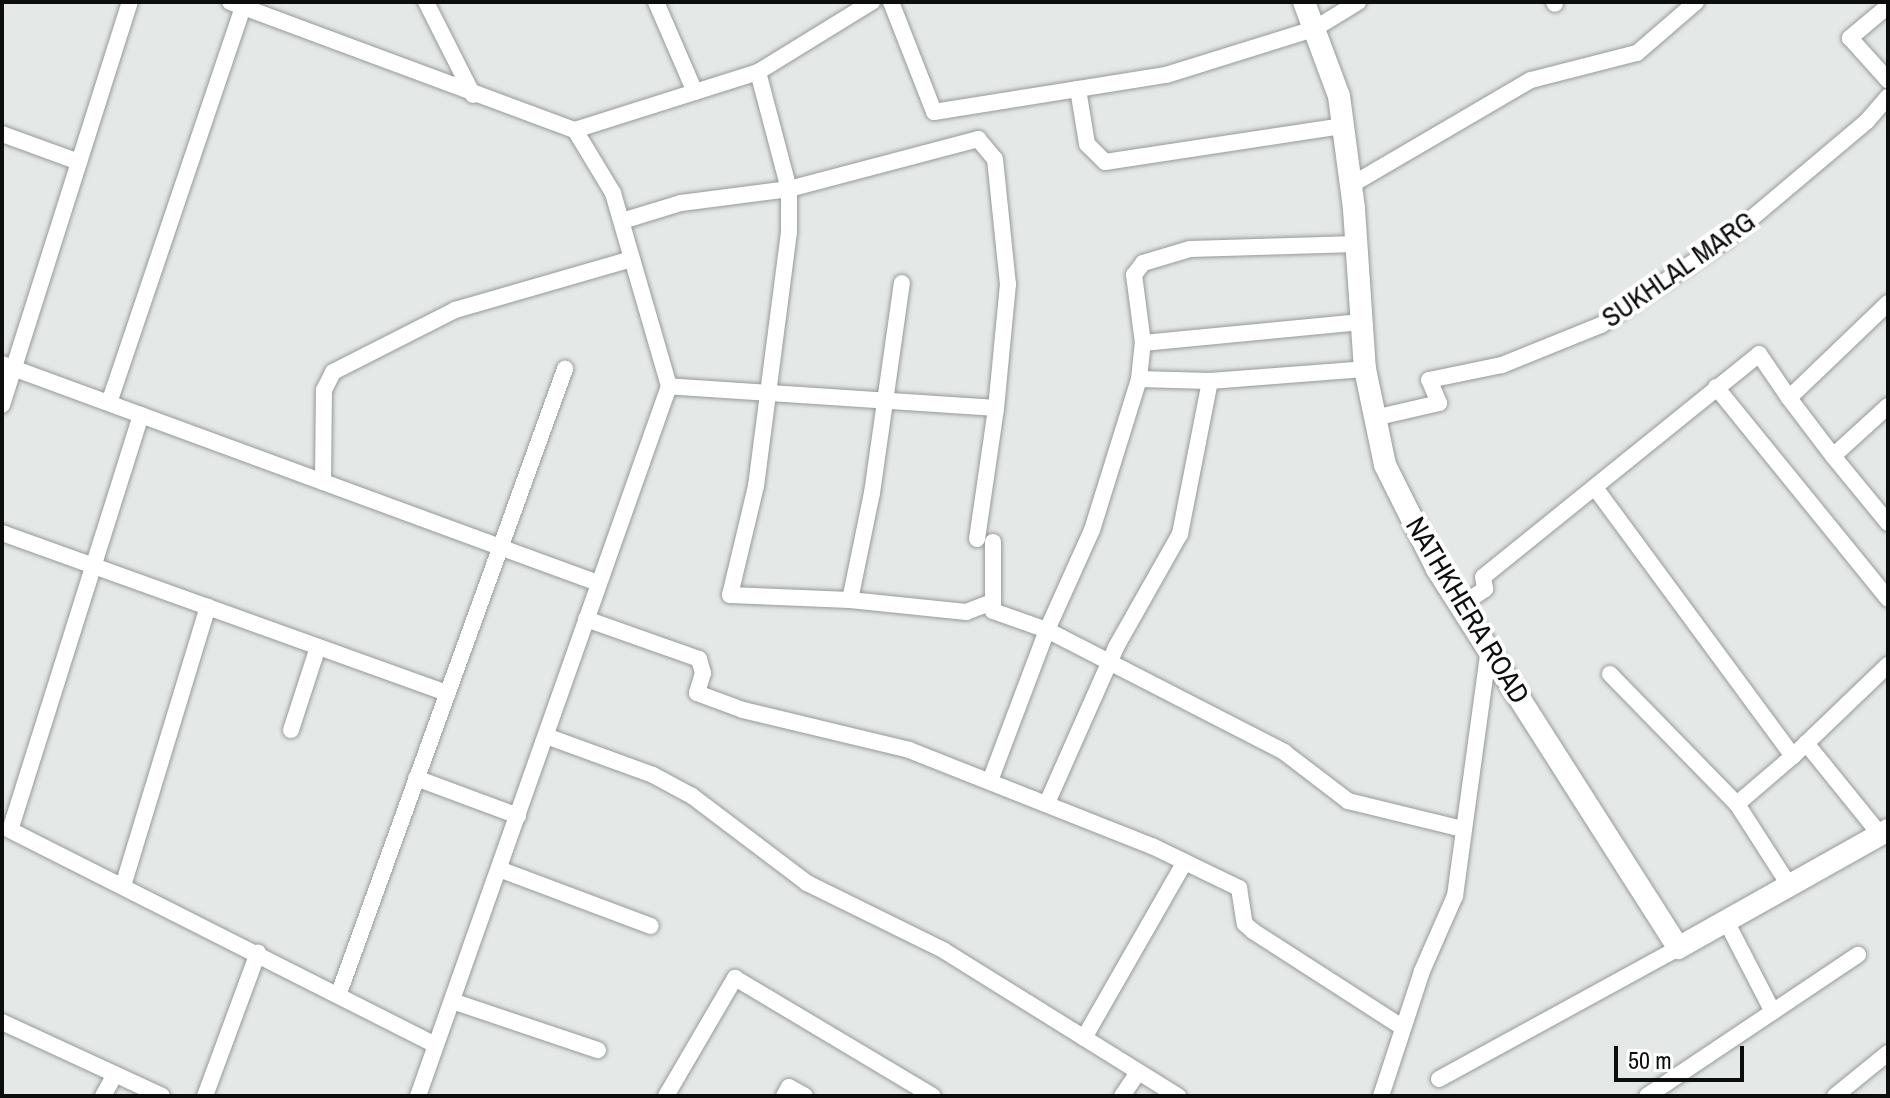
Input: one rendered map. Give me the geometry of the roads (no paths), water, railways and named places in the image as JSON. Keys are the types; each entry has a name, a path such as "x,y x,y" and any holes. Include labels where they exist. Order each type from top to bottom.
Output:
{"street":[{"path":"2,405 8,366 79,162 130,2"},
{"path":"426,2 473,95"},
{"path":"656,2 695,92"},
{"path":"109,403 237,4 473,95 575,130 758,72 872,2"},
{"path":"891,2 934,112 1166,75 1314,29 1358,2"},
{"name":"NATHKHERA ROAD","path":"1304,2 1339,96 1357,244 1365,369 1374,418 1391,476 1437,569 1463,604 1678,948"},
{"path":"1351,185 1531,80 1637,53 1696,2"},
{"path":"1888,6 1850,38 1888,80"},
{"path":"758,72 789,189 789,232 771,389 730,595 850,600 966,612 990,603"},
{"path":"1078,89 1087,144 1105,162 1343,126"},
{"name":"SUKHLAL MARG","path":"1374,418 1439,403 1429,380 1502,365 1601,325 1727,239 1867,121 1888,97"},
{"path":"418,1096 669,386 613,193 575,130"},
{"path":"2,134 79,162"},
{"path":"622,221 681,203 789,189 978,139 995,159 1008,284 985,541 990,603 1004,617 1047,630 1284,752 1348,801 1463,829"},
{"path":"990,781 1047,630 1092,530 1139,379 1143,343 1134,275 1143,263 1190,249 1357,244"},
{"path":"323,482 324,390 333,372 455,310 632,259"},
{"path":"850,600 872,493 902,283"},
{"path":"1789,398 1888,303"},
{"path":"1143,343 1361,322"},
{"path":"1463,604 1485,589 1483,577 1596,489 1759,354 1833,456 1888,523"},
{"path":"8,366 598,583"},
{"path":"339,993 498,546 565,369"},
{"path":"1139,379 1210,381 1365,369"},
{"path":"1047,803 1110,664 1180,534 1210,381"},
{"path":"669,386 771,389 996,408"},
{"path":"1716,387 1888,599"},
{"path":"1833,456 1888,406"},
{"path":"141,415 10,830 339,993 436,1045"},
{"path":"1596,489 1793,756"},
{"path":"2,533 446,693"},
{"path":"123,886 208,607"},
{"path":"586,619 699,659 703,673 697,693 743,710 909,750 1047,803 1239,888 1245,924 1253,931 1402,1027"},
{"path":"291,730 318,647"},
{"path":"1381,1096 1394,1067 1402,1027 1422,971 1448,918 1489,649"},
{"path":"1737,804 1793,756 1888,665"},
{"path":"1610,674 1737,804 1789,885"},
{"path":"546,736 653,775 692,796 807,883 943,950 1178,1096"},
{"path":"1439,1079 1883,832 1806,743"},
{"path":"416,778 518,816"},
{"path":"1084,1038 1185,862"},
{"path":"499,869 651,926"},
{"path":"1726,921 1773,1012"},
{"path":"205,1096 258,953"},
{"path":"1647,1096 1858,955"},
{"path":"666,1096 735,978 933,1096"},
{"path":"452,1001 598,1050"},
{"path":"2,1022 162,1096"},
{"path":"1835,1096 1888,1053"},
{"path":"1122,1096 1138,1072"},
{"path":"103,1096 115,1074"},
{"path":"784,1096 789,1087 805,1096"}]}
